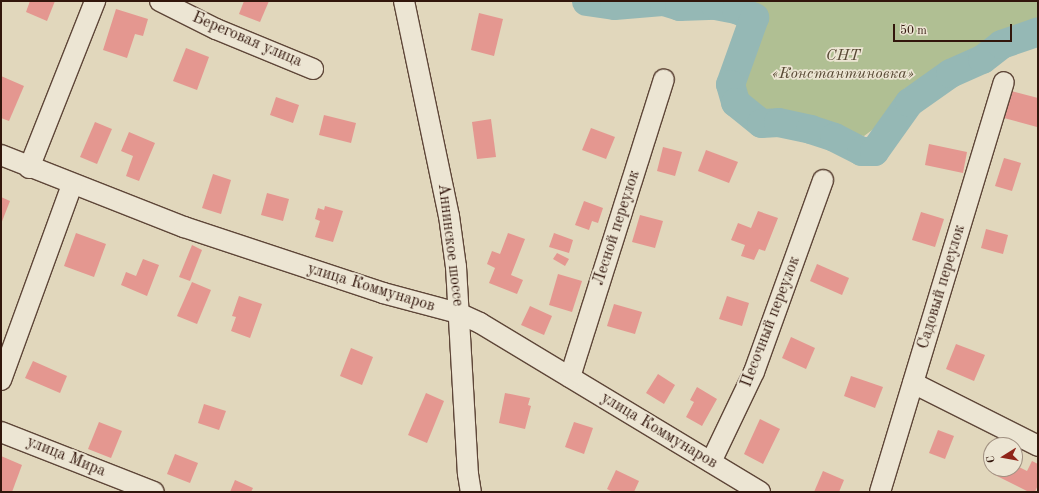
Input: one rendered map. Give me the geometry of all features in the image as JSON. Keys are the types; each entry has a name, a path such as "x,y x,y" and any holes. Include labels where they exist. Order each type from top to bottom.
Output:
{"street":[{"path":"29,168 95,1"},
{"name":"Береговая улица","path":"160,1 216,29 313,69"},
{"name":"Аннинское шоссе","path":"404,1 449,216 458,313 468,474 471,492"},
{"name":"Лесной переулок","path":"570,377 664,79"},
{"name":"Садовый переулок","path":"880,492 1004,82"},
{"name":"улица Коммунаров","path":"1,155 72,185 184,227 383,293 458,313 480,323 760,492"},
{"name":"Песочный переулок","path":"712,462 754,372 823,180"},
{"path":"1,380 72,185"},
{"path":"913,383 1038,446"},
{"name":"улица Мира","path":"1,432 154,492"}],"green space":[{"name":"СНТ «Константиновка»","path":"740,1 1038,1 1038,22 961,56 904,89 879,125 864,136 766,114 747,103 742,83 761,27 757,5"}],"building":[{"path":"30,1 55,1 47,21 26,12"},
{"path":"244,1 269,1 260,22 239,14"},
{"path":"116,9 148,19 143,36 135,34 127,58 103,50"},
{"path":"479,13 503,19 494,56 471,50"},
{"path":"186,48 209,57 197,90 173,81"},
{"path":"1,76 24,86 9,121 1,118"},
{"path":"1011,91 1038,98 1037,127 1004,118"},
{"path":"276,97 299,105 293,123 270,115"},
{"path":"324,115 356,123 351,143 319,135"},
{"path":"491,119 496,157 477,159 472,122"},
{"path":"95,122 112,129 97,164 80,157"},
{"path":"591,128 615,137 606,159 582,150"},
{"path":"129,132 155,143 139,181 126,176 133,156 121,151"},
{"path":"929,144 967,152 963,173 925,165"},
{"path":"663,147 682,152 675,176 657,171"},
{"path":"706,150 738,162 729,183 698,171"},
{"path":"1004,158 1021,163 1012,191 995,186"},
{"path":"213,174 231,180 221,214 202,208"},
{"path":"267,193 289,199 283,221 261,215"},
{"path":"1,197 10,201 1,224"},
{"path":"584,201 603,208 598,223 592,221 589,230 575,225"},
{"path":"325,206 343,211 333,242 315,237 320,221 315,219 318,208 324,210"},
{"path":"758,211 778,218 765,251 759,249 754,260 741,256 745,245 731,240 738,223 751,228"},
{"path":"921,212 944,219 935,247 912,240"},
{"path":"640,215 663,221 655,248 632,242"},
{"path":"986,229 1008,235 1003,254 981,248"},
{"path":"76,233 106,244 94,277 64,266"},
{"path":"508,233 525,239 511,275 523,280 517,294 489,283 495,268 487,264 492,251 500,254"},
{"path":"554,233 573,240 569,253 549,247"},
{"path":"192,245 202,250 190,281 179,277"},
{"path":"557,253 569,259 565,266 553,259"},
{"path":"143,259 159,265 147,296 121,285 126,272 136,276"},
{"path":"817,264 849,278 842,295 810,281"},
{"path":"558,274 582,281 572,312 549,305"},
{"path":"192,282 211,290 197,324 177,316"},
{"path":"239,296 262,304 250,338 231,331 236,317 232,316"},
{"path":"727,296 749,303 742,326 719,319"},
{"path":"614,304 642,312 635,334 607,326"},
{"path":"530,306 552,316 544,335 521,325"},
{"path":"791,337 815,348 806,369 782,358"},
{"path":"956,344 985,355 974,381 946,369"},
{"path":"351,348 373,357 362,385 340,376"},
{"path":"33,361 67,376 60,393 25,378"},
{"path":"658,374 675,385 664,404 646,393"},
{"path":"851,376 883,387 875,408 844,396"},
{"path":"697,387 717,399 702,426 686,417 694,402 690,400"},
{"path":"426,393 444,401 427,443 408,435"},
{"path":"505,393 530,398 528,405 531,406 525,429 499,423"},
{"path":"204,404 226,411 219,430 198,423"},
{"path":"760,419 780,429 763,464 744,454"},
{"path":"99,422 122,431 111,458 88,449"},
{"path":"574,422 593,428 584,454 565,447"},
{"path":"938,430 954,436 945,459 929,453"},
{"path":"175,454 198,463 190,483 167,474"},
{"path":"1,456 22,465 12,492 1,492"},
{"path":"1032,461 1038,464 1038,485 1035,492 1029,492 999,477 1023,477 1023,469 1027,471"},
{"path":"616,470 639,481 634,492 613,492 607,489"},
{"path":"823,471 844,480 839,492 814,492"},
{"path":"235,480 253,488 251,492 230,492"}],"waterway":[{"path":"586,1 614,5 662,1"},
{"path":"663,1 679,6 715,5 736,9 754,17 730,84 735,102 761,123 778,122 810,129 834,137 861,151 874,151 909,102 950,73 982,59 1001,44 1038,31"}]}
